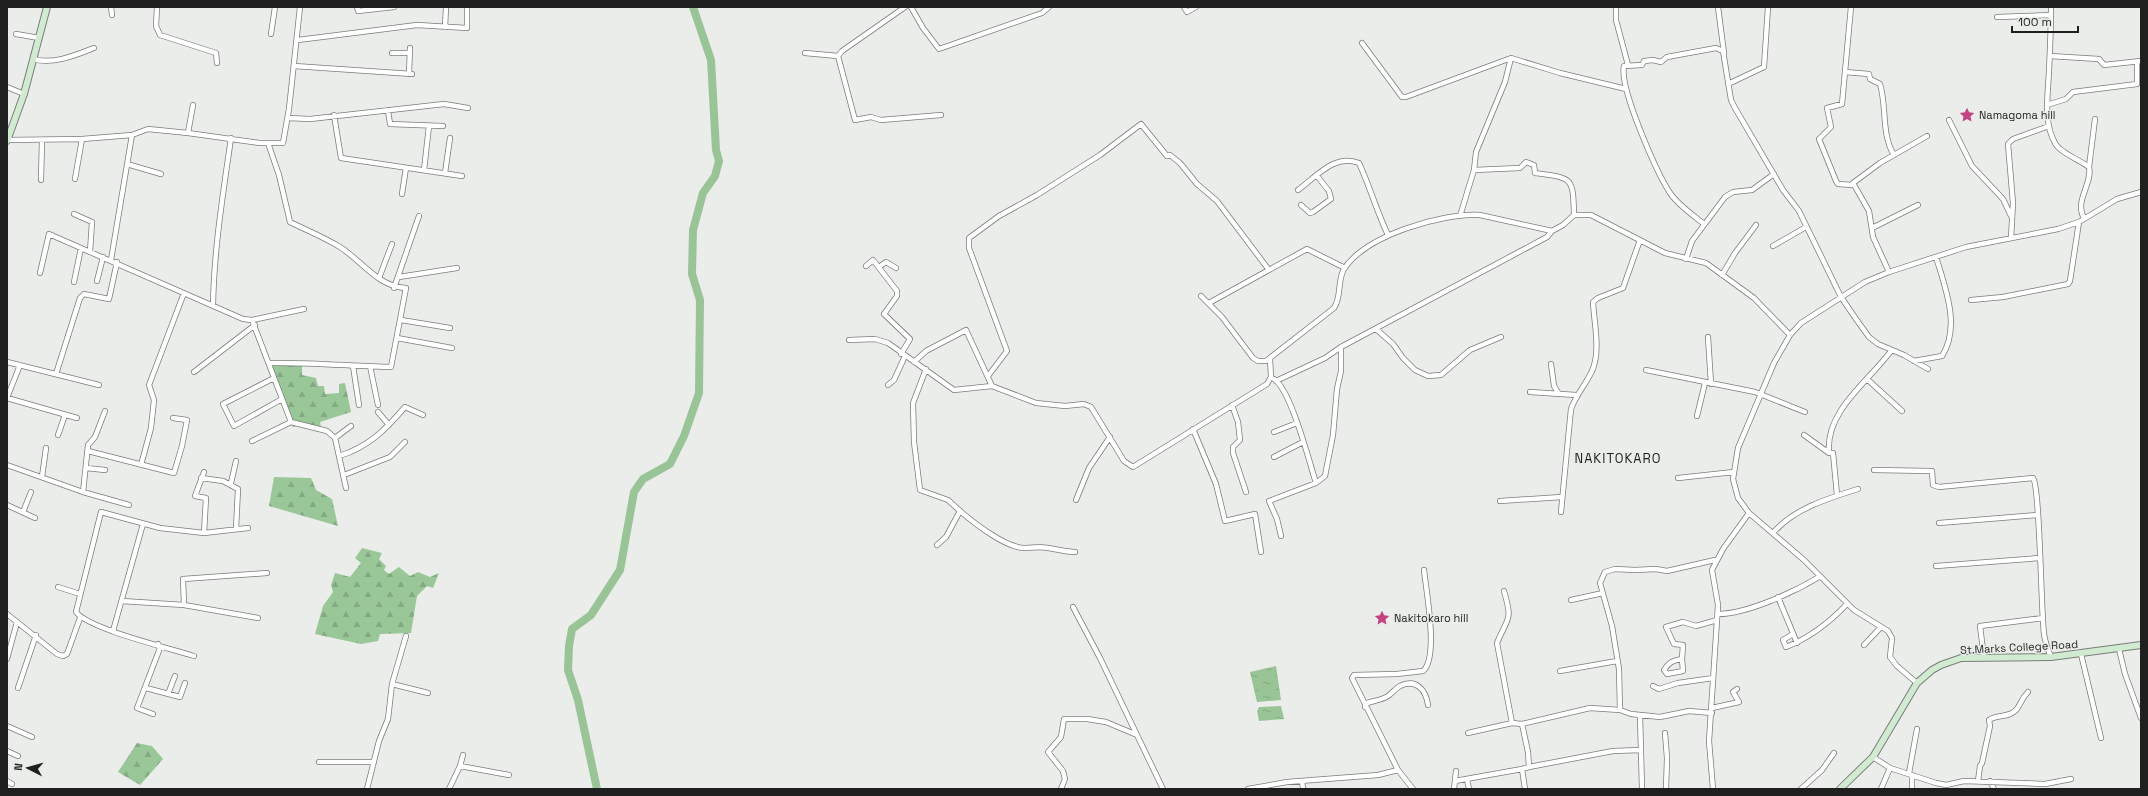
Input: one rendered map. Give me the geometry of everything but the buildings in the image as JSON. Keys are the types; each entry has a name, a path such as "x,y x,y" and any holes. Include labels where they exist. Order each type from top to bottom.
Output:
{"main road":[{"path":"7,141 10,127 24,94 47,7"},
{"name":"St.Marks College Road","path":"1840,789 1873,757 1917,683 1932,670 1950,661 1984,658 2051,657 2141,645"}],"street":[{"path":"111,7 112,15"},
{"path":"157,7 156,26 160,35 216,53 217,63"},
{"path":"271,34 275,7"},
{"path":"7,141 82,139 132,135 148,129 268,143 283,143 288,118 298,40 300,7"},
{"path":"357,7 358,11 394,7"},
{"path":"445,26 446,7"},
{"path":"298,40 417,24 467,28 467,7"},
{"path":"838,56 842,51 905,7"},
{"path":"911,7 923,28 939,48 1042,13 1049,7"},
{"path":"1184,7 1188,12 1196,7"},
{"path":"1616,7 1616,20 1628,65"},
{"path":"1718,7 1728,84 1735,108 1774,174 1799,212 1841,297 1869,337 1891,351 1894,350 1928,368"},
{"path":"1728,84 1764,67 1768,7"},
{"path":"1851,7 1842,104 1827,108 1831,127 1820,135 1819,142 1838,184 1853,186 1869,211 1873,237 1888,272"},
{"path":"2051,7 2047,105 2050,126 2055,144 2067,155 2089,167"},
{"path":"1997,17 2051,15"},
{"path":"16,34 39,38"},
{"path":"1362,43 1402,97 1406,97 1511,58 1560,73 1626,88"},
{"path":"33,59 42,62 73,56 94,48"},
{"path":"1704,224 1671,194 1667,187 1654,161 1626,88 1623,70 1628,65 1642,65 1644,61 1654,60 1661,62 1667,57 1716,48 1723,51 1726,68"},
{"path":"294,66 410,74 410,50 392,53"},
{"path":"805,53 838,56"},
{"path":"838,56 855,120 871,117 881,120 942,115"},
{"path":"2047,105 2066,99 2073,92 2137,84 2139,61 2104,65 2099,59 2092,57 2050,56"},
{"path":"1460,216 1474,170 1476,152 1505,82 1511,58"},
{"path":"1846,72 1869,74 1870,78 1880,84 1885,108 1885,125 1889,148 1894,155"},
{"path":"7,87 24,94"},
{"path":"288,118 310,119 334,115 444,104 468,108"},
{"path":"188,133 193,105"},
{"path":"388,110 390,124 443,126"},
{"path":"334,115 341,158 462,176"},
{"path":"2084,218 2082,206 2089,176 2095,119"},
{"path":"1949,120 1972,166 2003,199 2012,218"},
{"path":"988,376 1007,351 969,248 969,238 999,216 1037,195 1100,155 1141,124 1167,156 1170,155 1180,163 1197,184 1217,201 1269,270"},
{"path":"424,170 429,126"},
{"path":"2011,238 2012,191 2008,144 2014,139 2050,126"},
{"path":"111,260 132,135"},
{"path":"1853,186 1856,179 1927,136"},
{"path":"213,305 214,266 219,218 231,138"},
{"path":"446,173 450,138"},
{"path":"75,179 82,139"},
{"path":"41,180 42,140"},
{"path":"268,143 279,175 290,222 340,247 394,288 406,288 391,367 353,366 308,362 269,363"},
{"path":"1298,190 1329,166 1337,162 1353,161 1359,163 1371,188 1381,220 1388,235"},
{"path":"1474,170 1520,168 1526,162 1534,165 1535,173 1562,177 1572,184 1574,215"},
{"path":"127,164 160,174"},
{"path":"402,194 406,168"},
{"path":"1686,259 1692,241 1725,198 1733,192 1752,190 1774,174"},
{"path":"1301,205 1310,213 1331,198 1329,192 1317,176"},
{"path":"1917,683 1897,666 1890,657 1892,638 1888,631 1847,604 1804,560 1750,513 1738,498 1734,483 1734,472 1741,438 1760,395 1790,335 1801,323 1865,282 1888,272 1966,247 2058,229 2079,222 2117,199 2141,192"},
{"path":"1872,228 1918,205"},
{"path":"74,214 92,222 90,252"},
{"path":"1276,381 1325,358 1376,329 1547,238 1552,231 1563,225 1574,215 1591,214 1665,253 1706,263 1754,298 1790,335"},
{"path":"1201,296 1209,303 1253,358 1263,361 1270,359 1334,308 1339,296 1345,268 1357,254 1388,235 1460,216 1480,215 1531,228 1552,231"},
{"path":"394,288 419,216"},
{"path":"1971,300 2003,297 2068,284 2070,281 2079,222"},
{"path":"1722,275 1735,253 1756,225"},
{"path":"1773,246 1806,227"},
{"path":"40,274 49,234 117,262 232,315 252,320 304,309"},
{"path":"1561,512 1571,409 1576,396 1592,370 1596,359 1593,302 1598,298 1623,288 1640,240"},
{"path":"379,278 392,244"},
{"path":"74,282 81,248"},
{"path":"1209,303 1307,249 1345,268"},
{"path":"97,281 104,257"},
{"path":"1914,361 1942,356 1950,340 1949,306 1936,257"},
{"path":"866,266 873,260 897,291 897,296 884,314 910,339 894,380 888,385"},
{"path":"56,374 80,298 84,294 109,299 117,262"},
{"path":"879,267 886,262 896,268"},
{"path":"398,277 457,268"},
{"path":"141,465 151,428 154,400 149,385 184,293"},
{"path":"252,320 291,422"},
{"path":"401,320 450,328"},
{"path":"194,372 255,325"},
{"path":"1376,329 1393,344 1403,358 1415,370 1428,376 1441,375 1470,350 1501,337"},
{"path":"914,362 926,351 966,330 992,386"},
{"path":"397,338 452,348"},
{"path":"1708,338 1711,384"},
{"path":"849,340 875,339 888,343 954,390 992,386 1036,403 1065,406 1088,404 1124,461 1133,467 1267,384 1271,377 1270,359"},
{"path":"1281,536 1277,519 1269,501 1316,482 1325,476 1333,435 1337,389 1341,371 1341,348"},
{"path":"1828,452 1830,434 1838,416 1891,351"},
{"path":"7,362 99,385"},
{"path":"1551,364 1554,386 1559,394"},
{"path":"20,365 7,398 77,418"},
{"path":"353,366 359,405"},
{"path":"370,366 378,405"},
{"path":"926,369 913,403 914,442 920,490 948,500 960,511 997,538 1015,546 1027,548 1034,546 1075,552"},
{"path":"1646,370 1755,392 1805,412"},
{"path":"1271,377 1283,390 1297,423 1316,482"},
{"path":"274,378 223,404 234,426 282,399"},
{"path":"1867,379 1902,412"},
{"path":"1697,416 1705,383"},
{"path":"1530,392 1576,396"},
{"path":"1232,405 1238,422 1240,440 1233,447 1233,453 1246,492"},
{"path":"339,456 354,452 372,441 405,407 423,415"},
{"path":"83,492 88,445 95,437 105,411"},
{"path":"378,412 389,425"},
{"path":"58,435 66,415"},
{"path":"88,452 174,472 187,420 174,418"},
{"path":"252,441 291,422 327,431 335,438 346,488"},
{"path":"1274,432 1297,423"},
{"path":"335,438 350,426"},
{"path":"1194,430 1216,484 1225,521 1255,514 1261,552"},
{"path":"1804,435 1828,452 1832,453 1837,495"},
{"path":"1076,500 1089,468 1110,437"},
{"path":"344,475 390,457 405,442"},
{"path":"1274,458 1303,442"},
{"path":"42,477 46,448"},
{"path":"231,484 236,461"},
{"path":"7,465 83,492 129,505"},
{"path":"86,468 104,470"},
{"path":"1874,470 1932,471 1933,485 1939,487 2033,478 2036,481 2044,634 2051,657"},
{"path":"204,472 195,496 206,498 204,533"},
{"path":"1678,478 1734,472"},
{"path":"201,478 231,484 238,489 236,529"},
{"path":"1773,533 1785,521 1809,507 1837,495 1858,489"},
{"path":"23,512 31,492"},
{"path":"1500,501 1562,497"},
{"path":"7,505 35,518"},
{"path":"937,545 946,537 960,511"},
{"path":"194,656 113,631 80,618 76,609 101,512 160,528 204,533 248,528"},
{"path":"1713,789 1709,741 1718,614 1712,570 1716,560 1750,513"},
{"path":"1939,524 2037,516"},
{"path":"113,631 143,524"},
{"path":"1936,566 2039,558"},
{"path":"1620,710 1620,677 1610,613 1600,583 1601,578 1605,572 1615,569 1635,570 1656,568 1667,571 1716,560"},
{"path":"1413,789 1398,770 1377,727 1365,707 1362,697 1352,678 1354,676 1423,671 1430,660 1432,623 1424,570"},
{"path":"184,605 183,579 267,573"},
{"path":"1718,614 1753,607 1778,597 1819,577"},
{"path":"58,587 80,594"},
{"path":"1504,591 1510,613 1506,628 1502,632 1497,643 1512,723"},
{"path":"1571,600 1603,593"},
{"path":"1778,597 1797,643"},
{"path":"122,601 184,605 258,618"},
{"path":"1793,634 1783,640 1786,647 1797,643 1833,618 1847,604"},
{"path":"1073,607 1100,658 1163,789"},
{"path":"7,614 36,635 57,654 63,656 66,654 80,618"},
{"path":"1984,658 1980,626 2043,618"},
{"path":"1682,659 1683,645 1674,644 1666,627 1683,622 1696,626 1717,620"},
{"path":"7,659 17,622"},
{"path":"1864,645 1881,627"},
{"path":"18,688 36,635"},
{"path":"367,789 388,719 392,684 406,636"},
{"path":"153,714 137,708 146,688 160,648 158,644"},
{"path":"2119,649 2125,674 2141,718"},
{"path":"2081,654 2101,738"},
{"path":"1560,671 1617,661"},
{"path":"168,694 175,676"},
{"path":"1653,686 1659,689 1678,683 1713,678"},
{"path":"146,688 180,697 185,683"},
{"path":"392,684 428,693"},
{"path":"1365,707 1366,703 1389,696 1401,685 1408,684 1424,690 1428,705"},
{"path":"1468,733 1512,723 1522,724 1590,708 1620,710 1640,715 1660,717 1689,711 1712,710 1739,702 1733,692 1737,689"},
{"path":"1978,781 1980,766 1982,763 1990,726 1989,720 1994,716 2008,714 2016,710 2021,699 2028,692"},
{"path":"1640,715 1642,789"},
{"path":"1061,789 1065,779 1063,771 1048,752 1061,737 1064,719 1087,719 1106,722 1137,735"},
{"path":"1522,724 1528,752 1529,767"},
{"path":"7,726 32,737"},
{"path":"1912,789 1910,774 1917,729"},
{"path":"1665,733 1667,758 1666,789"},
{"path":"1455,781 1613,751 1642,750"},
{"path":"7,751 18,756"},
{"path":"1801,789 1822,770 1834,753"},
{"path":"449,789 460,766 463,755"},
{"path":"1873,757 1890,768 1947,787 1978,781 2045,784 2071,779"},
{"path":"319,762 374,762"},
{"path":"460,766 509,776"},
{"path":"1881,789 1890,768"},
{"path":"1522,769 1525,789"},
{"path":"1248,789 1272,787 1302,781 1378,775 1398,770"},
{"path":"1454,789 1456,771"},
{"path":"1467,779 1469,789"},
{"path":"7,781 12,784"},
{"path":"1302,781 1303,789"},
{"path":"1990,781 1994,789"}],"green space":[{"path":"271,365 302,365 302,375 316,378 318,386 324,386 325,394 339,393 339,384 345,383 351,412 320,422 321,427 305,424 293,427"},
{"path":"274,477 311,478 316,490 332,499 338,526 269,506"},
{"path":"362,548 382,553 379,559 386,566 384,570 389,574 399,567 410,576 418,572 430,577 439,573 433,588 427,586 417,596 411,633 380,634 378,641 361,644 315,634 323,606 333,592 331,585 335,573 350,577 361,563 355,558"},
{"path":"137,743 152,746 163,759 140,785 118,772"}],"water":[{"path":"1276,666 1281,700 1257,702 1250,672"},
{"path":"1281,706 1284,719 1259,721 1257,711 1259,707"}],"waterway":[{"path":"597,789 578,700 568,670 569,646 572,629 591,615 620,570 634,492 643,479 670,464 684,436 699,393 700,300 692,274 693,230 703,193 715,176 719,161 716,150 711,60 693,7"}],"place":[{"name":"Namagoma hill","path":"1967,115"},
{"name":"Nakitokaro hill","path":"1382,618"}],"district":[{"name":"NAKITOKARO","path":"1618,458"}]}
